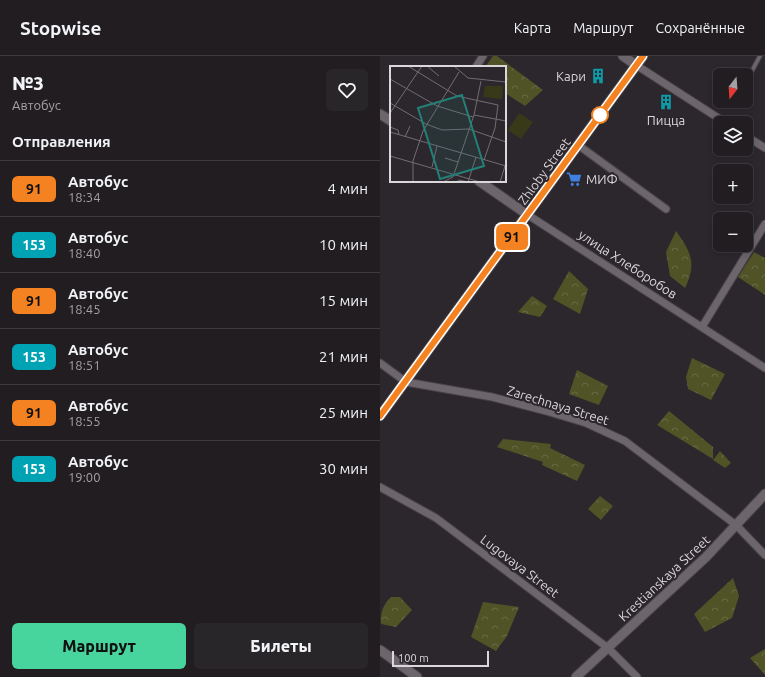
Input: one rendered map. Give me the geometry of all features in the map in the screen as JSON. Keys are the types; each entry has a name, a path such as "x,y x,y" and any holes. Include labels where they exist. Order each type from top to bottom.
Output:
{"street":[{"path":"477,66 483,56"},
{"path":"623,56 715,116"},
{"name":"Zhloby Street","path":"380,416 643,56"},
{"path":"380,114 390,120"},
{"path":"753,140 765,148"},
{"path":"578,145 666,209"},
{"name":"улица Хлеборобов","path":"480,182 528,215 765,368"},
{"path":"702,327 765,224"},
{"name":"Zarechnaya Street","path":"380,363 406,382 492,397 546,411 606,431 625,441 736,525 765,555"},
{"name":"Lugovaya Street","path":"380,487 436,518 608,648 637,677"},
{"name":"Krestianskaya Street","path":"576,677 706,557 765,494"},
{"path":"380,650 417,677"}],"lane":[{"path":"753,69 760,56"}],"green space":[{"path":"493,56 497,56 543,90 525,106 506,94 506,66 486,66"},
{"path":"519,113 533,122 521,139 508,130"},
{"path":"676,231 691,258 691,272 685,288 670,276 666,252"},
{"path":"754,252 765,258 765,295 738,277"},
{"path":"569,271 588,289 580,314 553,299"},
{"path":"532,296 547,306 540,317 518,312"},
{"path":"692,358 725,374 711,400 688,389 686,377"},
{"path":"577,370 608,386 599,405 569,394"},
{"path":"669,411 713,447 713,459 657,425"},
{"path":"503,439 551,444 550,448 585,465 577,481 542,465 543,462 497,447"},
{"path":"720,451 731,463 725,468 713,460"},
{"path":"600,496 613,506 601,520 588,509"},
{"path":"733,578 739,596 732,618 705,632 694,614"},
{"path":"391,597 400,597 412,610 396,627 381,624 383,609"},
{"path":"483,602 519,607 507,636 496,651 471,637"},
{"path":"765,649 765,675 750,658"}],"bus line":[{"name":"91","path":"380,416 643,56"}],"place":[{"name":"Кари","path":"598,76"},
{"name":"Пицца","path":"666,102"},
{"name":"МИФ","path":"574,179"}]}
